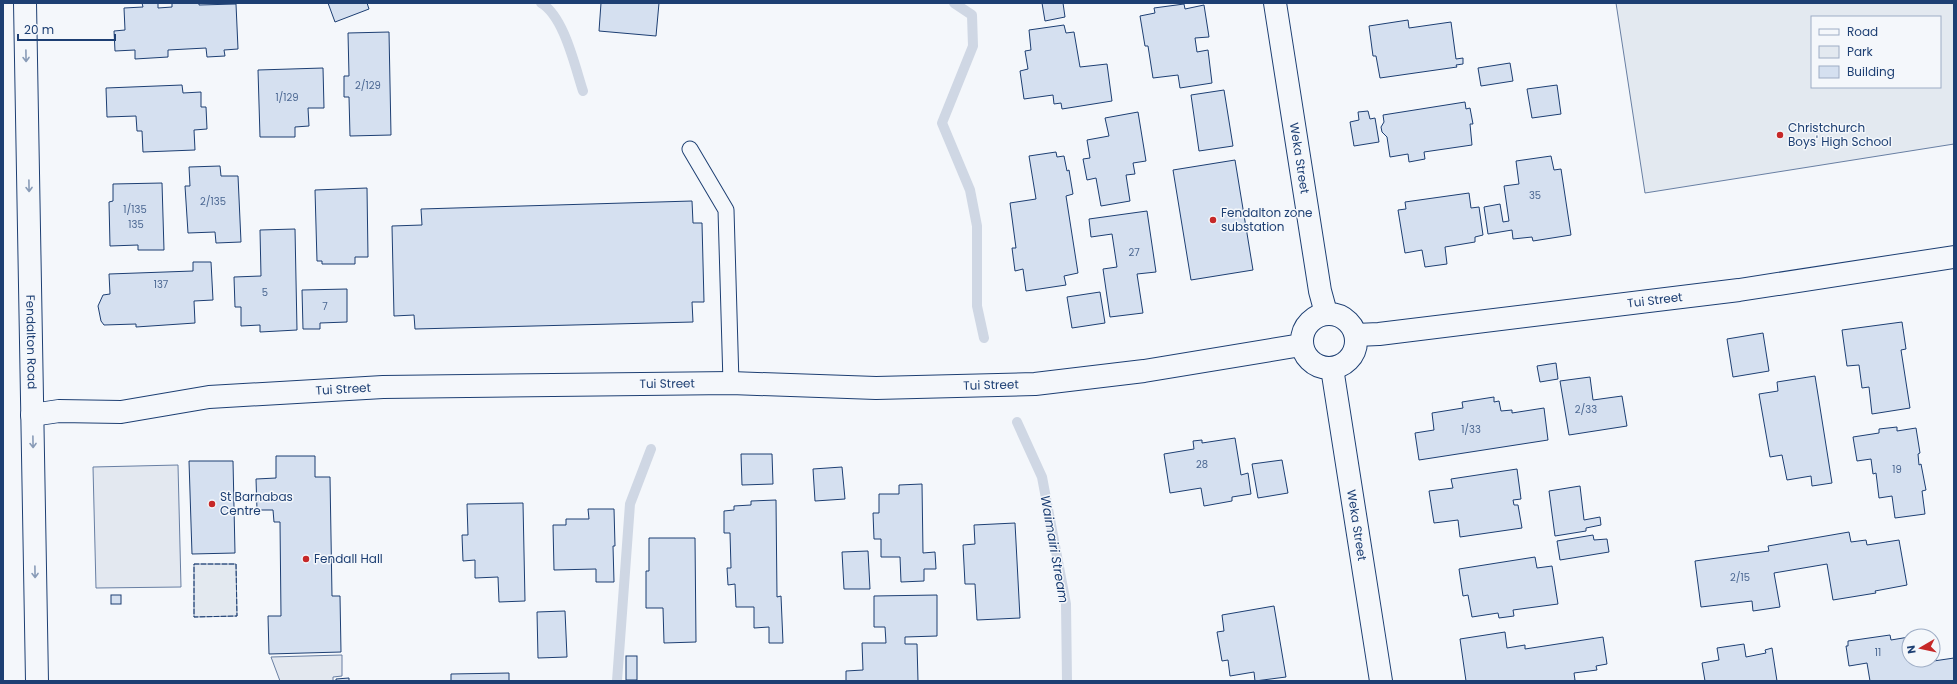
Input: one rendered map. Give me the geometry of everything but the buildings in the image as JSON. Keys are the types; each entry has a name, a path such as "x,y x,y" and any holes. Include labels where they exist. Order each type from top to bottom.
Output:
{"street":[{"name":"Fendalton Road","path":"25,3 37,681"},
{"name":"Weka Street","path":"1275,3 1320,290 1326,313"},
{"name":"Tui Street","path":"1356,335 1386,333 1739,290 1954,257"},
{"path":"1326,313 1334,314 1348,321 1356,335 1354,353 1341,366 1332,368 1324,368 1309,360 1301,345 1302,336 1310,320 1326,313"},
{"name":"Tui Street","path":"32,415 59,411 121,412 209,397 383,387 731,383 876,388 1035,384 1144,371 1301,345"},
{"name":"Weka Street","path":"1332,368 1381,681"}],"lane":[{"path":"690,149 726,210 731,383"}],"green space":[{"name":"Christchurch Boys' High School","path":"1616,3 1954,3 1954,144 1645,193"},
{"path":"194,564 236,564 237,616 194,617"}],"shaded area":[{"path":"178,465 181,587 96,588 93,467"},
{"path":"342,655 342,676 333,677 333,681 280,681 271,657"}],"waterway":[{"path":"541,3 549,10 562,30 568,43 583,91"},
{"name":"Waimairi Stream","path":"954,3 972,15 973,46 942,123 970,190 977,226 977,306 984,338"},
{"name":"Waimairi Stream","path":"1017,422 1042,477 1066,604 1067,681"},
{"path":"617,681 630,504 651,449"}],"fence":[{"path":"194,564 236,564 237,616 194,617 194,564"}],"place":[{"name":"Christchurch Boys' High School","path":"1780,135"},
{"name":"Fendalton zone substation","path":"1213,220"},
{"name":"St Barnabas Centre","path":"212,504"},
{"name":"Fendall Hall","path":"306,559"}]}
